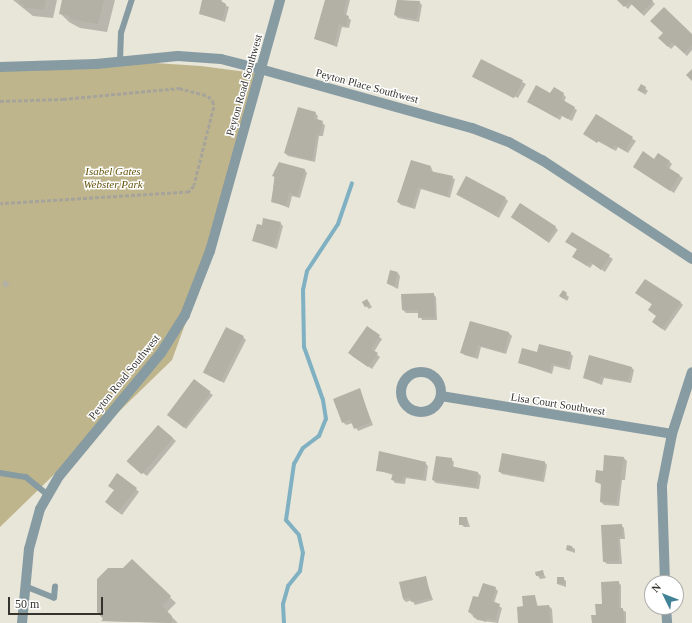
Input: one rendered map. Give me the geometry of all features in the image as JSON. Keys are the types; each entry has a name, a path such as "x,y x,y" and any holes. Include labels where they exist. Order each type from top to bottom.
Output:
{"street":[{"name":"Peyton Road Southwest","path":"22,623 29,549 40,509 60,475 161,353 185,315 210,250 280,0"},
{"name":"Peyton Place Southwest","path":"0,67 120,61 178,56 221,59 260,69 472,128 509,142 542,160 692,259"},
{"path":"426,371 439,381 441,396 432,409 417,412 404,403 401,387 410,374 426,371"},
{"path":"665,575 662,485 672,434 692,372"},
{"name":"Lisa Court Southwest","path":"441,396 672,434"}],"lane":[{"path":"120,61 121,37 132,0"},
{"path":"0,473 26,477 48,495"},
{"path":"25,586 54,598 55,587"}],"path":[{"path":"0,101 62,99 179,88 208,96 213,101 214,107 194,186 189,192 180,194 0,204"}],"green space":[{"name":"Isabel Gates Webster Park","path":"155,63 201,66 261,74 204,272 172,360 0,527 0,67"}],"building":[{"path":"20,0 46,0 44,10 23,7 24,5 19,3"},
{"path":"62,0 104,0 98,24 70,19 70,16 59,14"},
{"path":"202,0 219,0 226,4 222,20 199,14"},
{"path":"325,0 347,0 343,14 349,16 346,26 339,24 334,45 314,39"},
{"path":"397,0 420,1 416,19 394,15"},
{"path":"617,0 653,1 641,13 629,2 624,7"},
{"path":"664,7 692,34 692,45 684,53 672,42 668,47 658,38 663,33 650,21"},
{"path":"481,59 523,80 514,98 472,77"},
{"path":"692,69 692,81 686,75"},
{"path":"641,84 646,87 643,93 637,90"},
{"path":"536,85 550,93 554,87 564,93 561,99 575,107 568,119 559,114 557,118 527,102"},
{"path":"298,107 316,112 314,118 323,121 320,134 317,133 312,160 284,153"},
{"path":"596,114 633,137 625,151 615,145 612,149 599,140 597,143 583,134"},
{"path":"643,151 654,159 658,153 670,161 666,166 680,175 670,191 633,167"},
{"path":"411,160 431,166 430,171 453,176 447,196 418,187 412,207 397,202"},
{"path":"279,162 305,169 297,196 289,193 286,206 271,202 275,177 272,176"},
{"path":"466,176 506,197 496,216 456,195"},
{"path":"520,203 556,226 547,241 511,217"},
{"path":"263,218 281,222 274,247 252,241 257,224 262,225"},
{"path":"572,232 610,255 601,270 590,262 587,266 572,257 577,249 565,242"},
{"path":"390,270 398,272 394,286 387,284"},
{"path":"645,279 681,302 662,329 652,322 656,316 648,310 652,304 635,293"},
{"path":"5,280 10,284 7,288 2,284"},
{"path":"563,290 567,293 564,299 559,296"},
{"path":"434,293 435,317 418,318 418,310 402,310 401,294"},
{"path":"367,299 370,304 365,307 362,302"},
{"path":"470,321 509,332 504,352 478,345 475,357 460,353"},
{"path":"367,326 380,335 371,349 378,353 368,367 348,353"},
{"path":"226,327 244,336 221,382 203,372"},
{"path":"539,344 571,352 567,367 551,363 550,372 518,363 522,348 537,352"},
{"path":"589,355 632,367 628,381 601,376 599,383 583,378"},
{"path":"194,379 211,392 184,428 167,415"},
{"path":"360,388 371,422 354,429 350,419 342,423 333,399"},
{"path":"158,425 173,438 142,474 127,461"},
{"path":"379,451 426,462 423,479 403,476 402,482 391,480 393,473 376,471"},
{"path":"502,453 545,461 542,480 498,472"},
{"path":"604,455 624,457 616,504 600,502 601,483 595,482 596,470 603,471"},
{"path":"436,456 452,458 451,466 478,472 476,487 432,480"},
{"path":"117,473 137,488 118,512 105,502 114,490 108,486"},
{"path":"459,517 467,517 467,525 459,525"},
{"path":"622,524 622,536 618,537 619,561 603,562 601,525"},
{"path":"567,545 572,546 572,551 566,550"},
{"path":"132,559 171,596 162,606 172,616 172,623 101,621 103,619 97,612 97,579 108,568 123,568"},
{"path":"543,570 544,575 536,576 535,572"},
{"path":"426,576 431,598 411,602 410,597 403,599 399,582"},
{"path":"557,577 564,577 564,584 557,584"},
{"path":"619,581 619,608 623,608 624,623 592,623 591,615 596,615 595,604 602,604 601,582"},
{"path":"483,583 496,587 492,601 500,604 495,620 487,618 486,622 473,617 474,614 468,612 473,596 478,597"},
{"path":"535,595 536,606 549,605 550,623 518,623 517,607 523,606 522,596"}],"waterway":[{"path":"284,623 283,604 288,586 300,571 303,553 299,535 286,520 294,464 303,448 319,436 326,419 323,400 304,347 303,290 307,271 338,224 352,183"}]}
